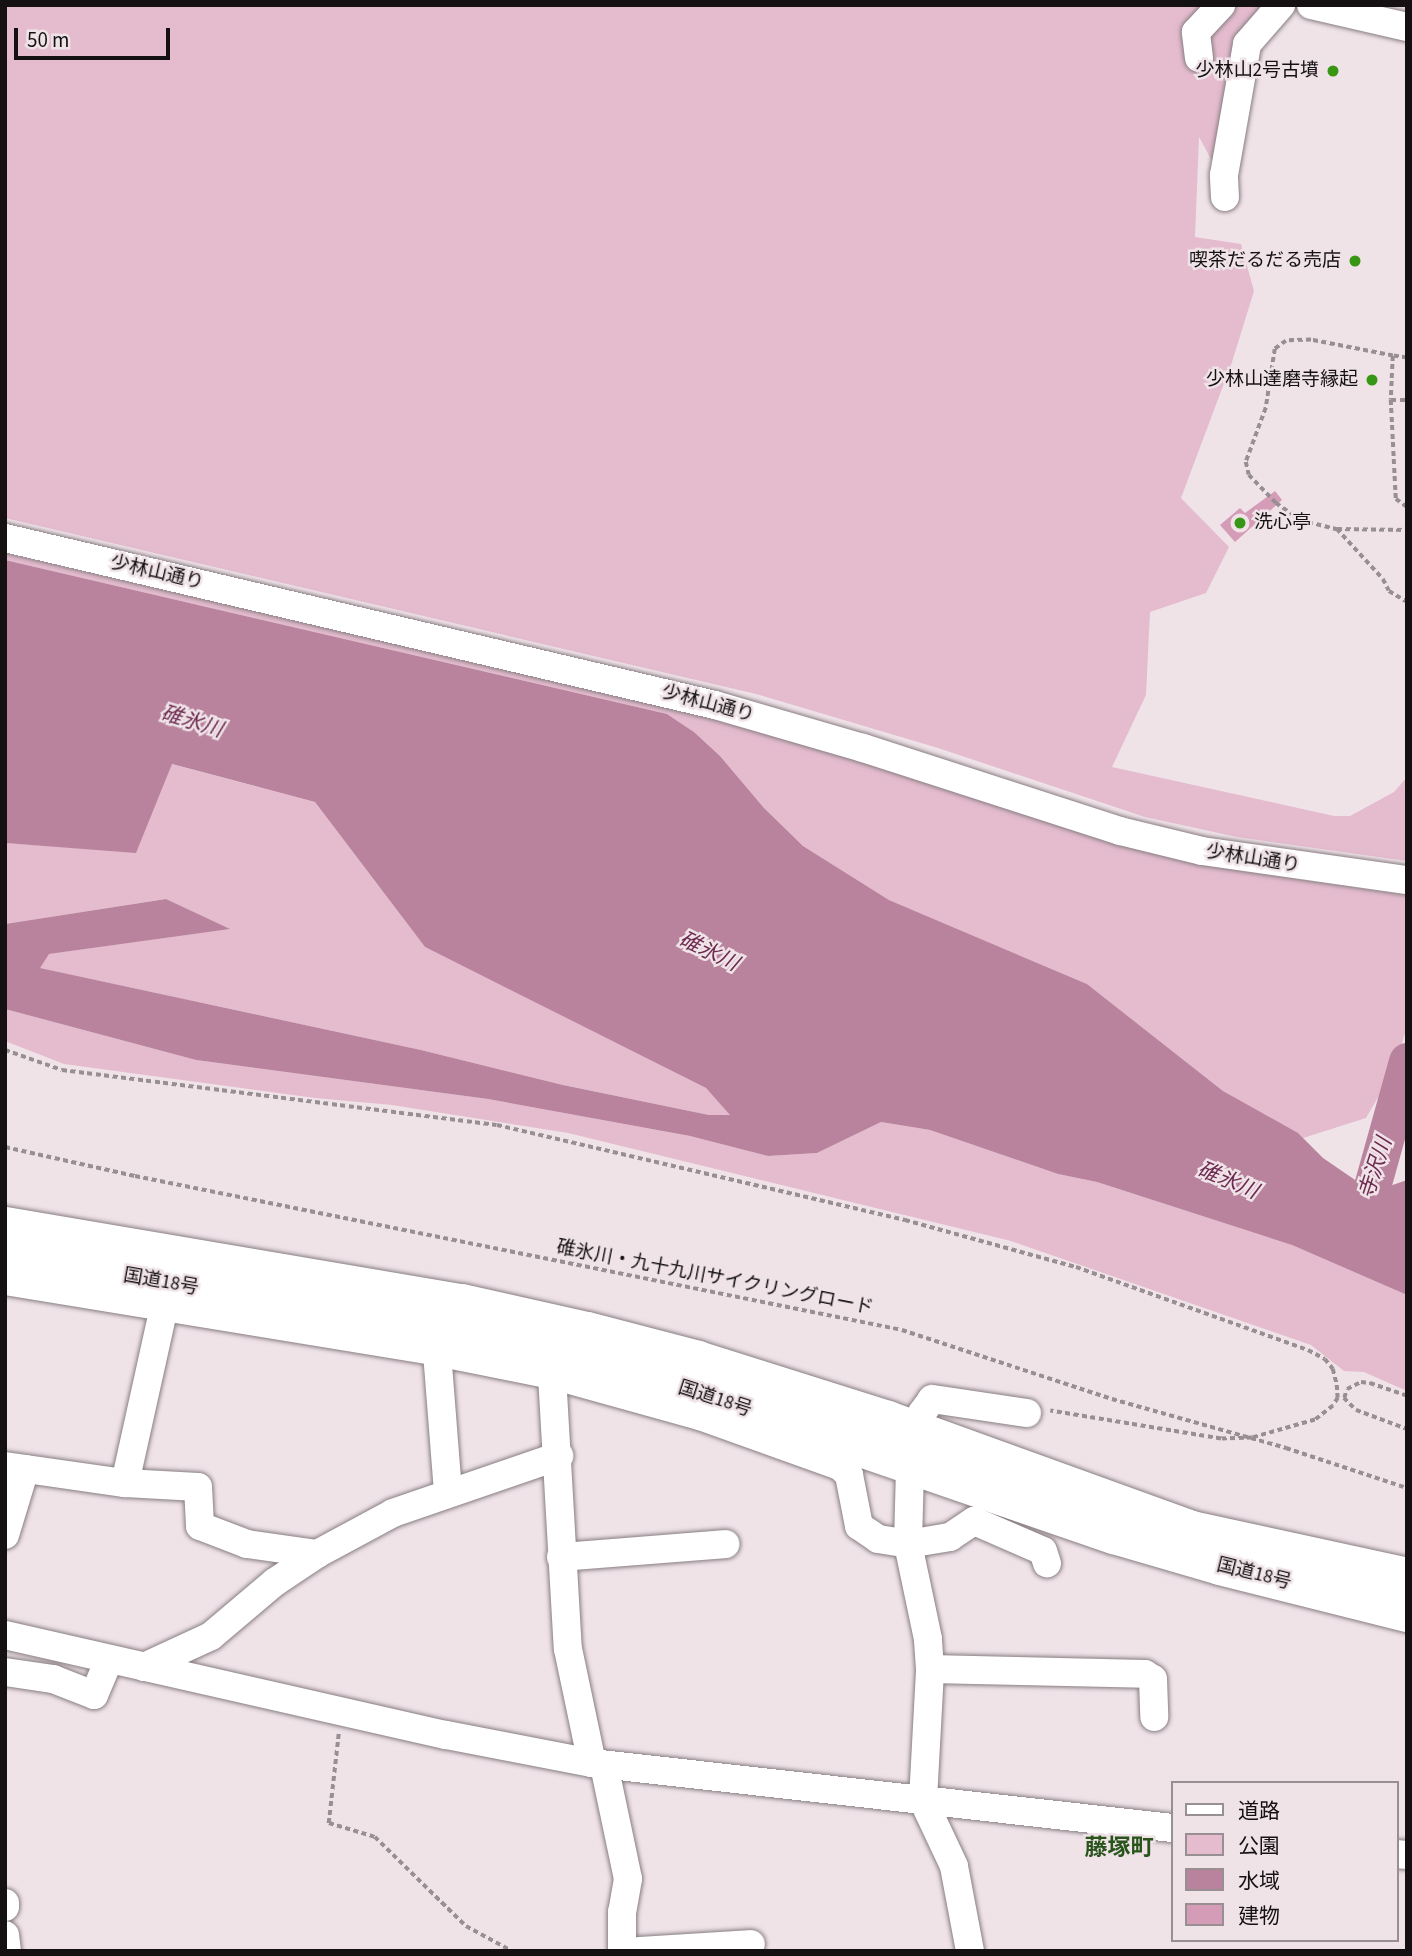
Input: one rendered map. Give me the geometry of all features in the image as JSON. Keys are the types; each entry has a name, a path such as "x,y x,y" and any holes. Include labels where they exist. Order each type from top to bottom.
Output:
{"highway":[{"name":"国道18号","path":"5,1226 462,1303 698,1360 916,1430 1192,1530 1407,1577"},
{"name":"国道18号","path":"5,1255 460,1332 588,1361 704,1394 1114,1535 1220,1566 1407,1613"}],"street":[{"path":"1199,58 1196,32 1221,5"},
{"path":"1225,197 1224,175 1247,44 1281,5"},
{"path":"1311,5 1407,27"},
{"name":"少林山通り","path":"5,538 715,705 990,787 1120,831 1190,848 1407,880"},
{"path":"5,1281 437,1352 552,1375 700,1416 840,1466 849,1475 859,1527 878,1539 908,1544 950,1537 974,1521 1043,1551 1047,1563"},
{"path":"125,1483 164,1307"},
{"path":"437,1352 448,1492"},
{"path":"552,1375 559,1455 561,1557 568,1648 628,1879 622,1912 622,1951"},
{"path":"970,1951 954,1866 923,1800 930,1670 928,1639 908,1544 910,1467 916,1430 922,1413 932,1399 1027,1413"},
{"path":"144,1667 211,1636 275,1582 317,1554 393,1513 559,1455"},
{"path":"5,1535 15,1468 125,1483 198,1487 200,1525 247,1544 317,1554"},
{"path":"561,1557 725,1544"},
{"path":"5,1635 341,1712 598,1764 1170,1828"},
{"path":"6,1674 53,1679 94,1695 109,1659"},
{"path":"930,1670 1145,1674 1153,1679 1154,1717"},
{"path":"5,1935 7,1951"},
{"path":"638,1951 751,1944"}],"path":[{"path":"1407,358 1311,340 1286,341 1275,349 1266,408 1246,462 1249,475 1276,503 1300,520 1337,529 1407,530"},
{"path":"1393,356 1391,400 1396,499 1407,507"},
{"path":"1391,400 1407,400"},
{"path":"1337,529 1383,579 1389,591 1407,602"},
{"path":"5,1050 62,1070 498,1125 567,1139 1010,1247 1174,1300 1308,1350 1325,1359 1333,1369 1338,1398 1333,1406 1315,1420 1252,1438 1221,1438 1043,1410 1027,1413"},
{"name":"碓氷川・九十九川サイクリングロード","path":"5,1147 149,1179 902,1330 1112,1399 1252,1438 1407,1488"},
{"path":"1344,1398 1347,1389 1361,1382 1370,1382 1407,1396"},
{"path":"1338,1398 1344,1398 1356,1410 1407,1429"},
{"path":"341,1712 329,1823 375,1837 467,1926 512,1951"}],"green space":[{"path":"5,5 1272,5 1218,172 1199,137 1195,237 1241,244 1254,291 1232,362 1181,498 1229,547 1206,593 1150,612 1146,695 1112,767 1334,816 1350,816 1394,792 1407,777 1407,861 1237,837 1145,817 938,748 756,694 5,518"},
{"path":"5,553 668,706 852,758 1200,865 1407,895 1407,1028 1391,1075 1366,1118 1303,1138 1223,1091 1087,984 889,900 803,846 764,808 720,756 694,732 667,714 5,560"},
{"path":"171,764 315,802 425,947 706,1088 731,1115 709,1115 563,1085 421,1050 39,968 48,954 229,929 166,899 5,924 5,843 136,852"},
{"path":"5,1009 196,1060 488,1099 690,1136 768,1156 817,1153 881,1122 930,1130 1058,1174 1097,1182 1292,1245 1407,1295 1407,1391 1364,1372 1344,1371 1311,1345 1011,1241 568,1133 392,1105 315,1098 64,1064 5,1041"}],"water":[{"name":"碓氷川","path":"5,560 667,714 694,732 720,756 764,808 803,846 889,900 1087,984 1223,1091 1298,1133 1323,1158 1361,1184 1387,1187 1407,1180 1407,1295 1292,1245 1097,1182 1058,1174 930,1130 881,1122 817,1153 768,1156 690,1136 488,1099 196,1060 5,1009 5,924 166,899 230,929 49,954 40,968 421,1050 563,1085 709,1115 730,1115 706,1088 425,947 315,802 172,764 136,853 5,843"}],"building":[{"name":"洗心亭","path":"1275,491 1282,500 1235,542 1220,525 1240,508 1245,513"}],"waterway":[{"name":"寺沢川","path":"1351,1232 1371,1190 1407,1061"}],"place":[{"name":"少林山2号古墳","path":"1333,71"},
{"name":"喫茶だるだる売店","path":"1355,261"},
{"name":"少林山達磨寺縁起","path":"1372,380"},
{"name":"洗心亭","path":"1240,523"}],"district":[{"name":"藤塚町","path":"1119,1848"}]}
